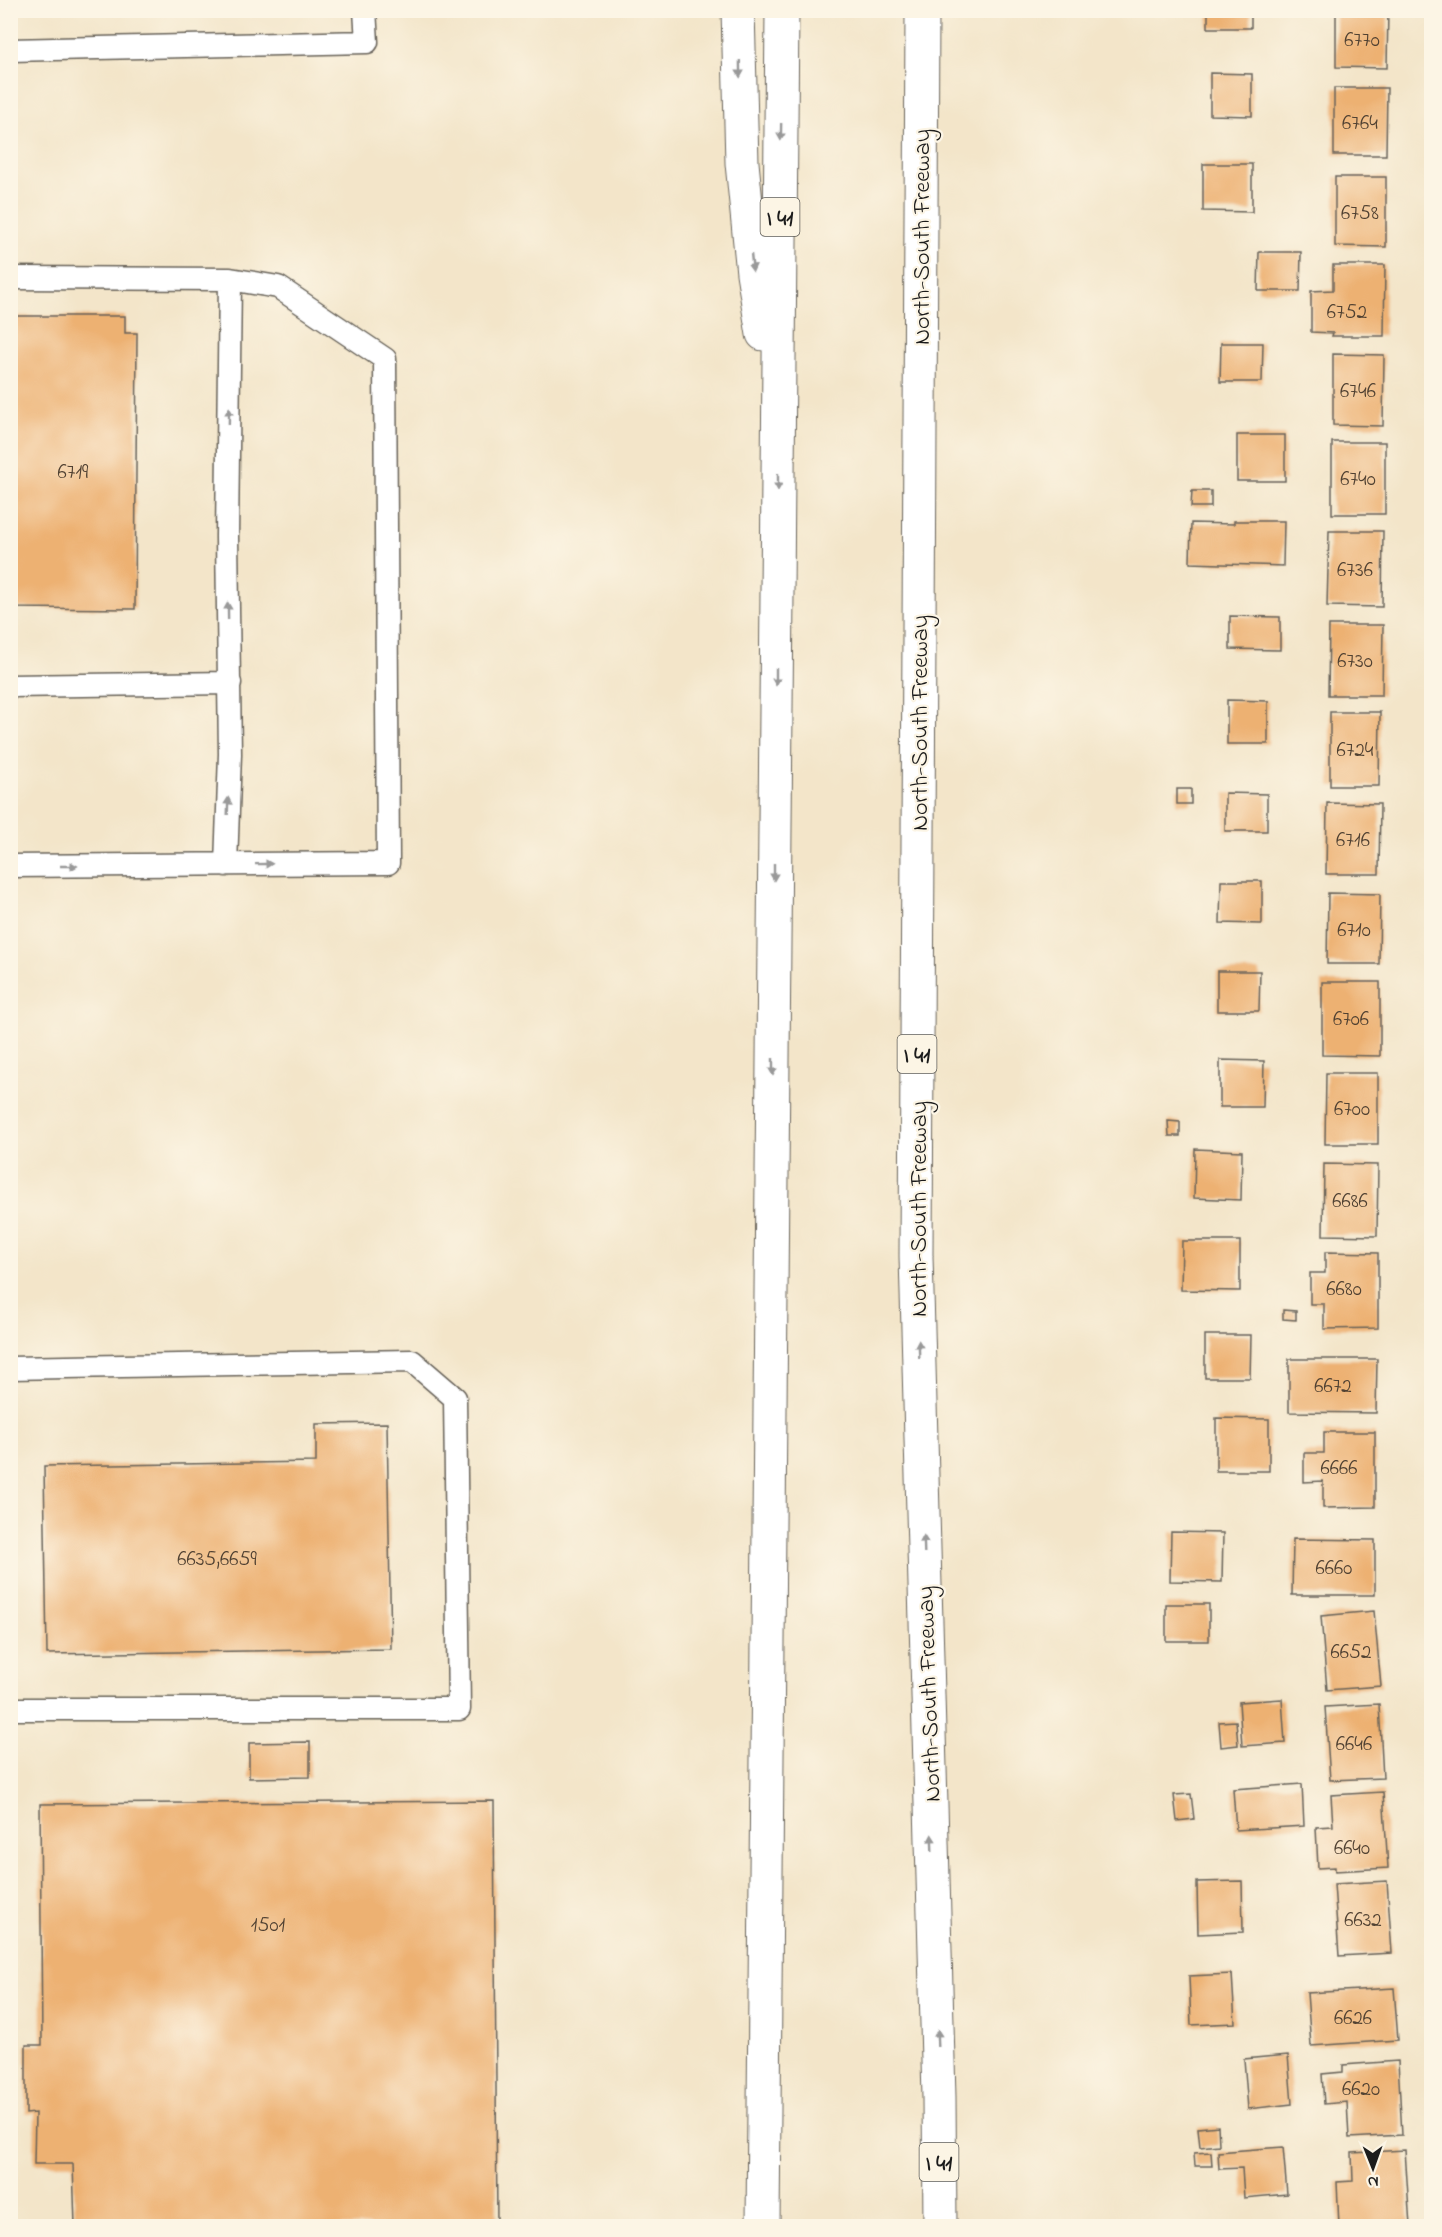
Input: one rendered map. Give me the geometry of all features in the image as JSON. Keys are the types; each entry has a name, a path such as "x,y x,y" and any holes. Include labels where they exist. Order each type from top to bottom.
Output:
{"highway":[{"path":"738,10 743,174 753,273 778,424"},
{"name":"I 41","path":"763,2226 782,10"},
{"name":"North-South Freeway","path":"922,10 916,1256 939,2097 940,2226"},
{"path":"939,2097 954,2226"}],"lane":[{"path":"10,50 367,42 365,10"},
{"path":"10,278 230,279 278,287 385,359 388,863 10,866"},
{"path":"225,865 230,754 227,537 230,279"},
{"path":"10,687 230,683"},
{"path":"10,1368 412,1361 455,1398 459,1709 10,1709"}],"building":[{"path":"1208,10 1251,10 1251,28 1208,28"},
{"path":"1336,10 1388,10 1387,68 1336,67"},
{"path":"1210,73 1252,74 1252,116 1210,115"},
{"path":"1334,88 1387,88 1386,155 1334,155"},
{"path":"1203,164 1252,164 1252,212 1203,211"},
{"path":"1335,177 1386,177 1386,247 1335,246"},
{"path":"1259,252 1301,252 1300,291 1258,291"},
{"path":"1333,265 1385,265 1384,336 1332,336 1333,333 1311,332 1311,291 1333,290"},
{"path":"10,316 125,316 125,333 137,333 135,609 10,608"},
{"path":"1221,343 1263,343 1262,382 1220,382"},
{"path":"1333,354 1384,355 1383,426 1333,425"},
{"path":"1237,435 1285,435 1285,481 1237,481"},
{"path":"1332,442 1385,442 1385,514 1332,514"},
{"path":"1192,491 1211,491 1211,507 1191,507"},
{"path":"1234,521 1284,521 1283,566 1190,563 1191,523 1234,524"},
{"path":"1329,531 1383,531 1382,607 1327,606"},
{"path":"1230,616 1280,617 1280,650 1230,649"},
{"path":"1329,625 1383,625 1382,695 1328,695"},
{"path":"1227,700 1268,701 1268,744 1227,744"},
{"path":"1330,712 1380,712 1379,786 1330,786"},
{"path":"1177,789 1191,789 1191,804 1177,804"},
{"path":"1225,793 1267,794 1267,831 1225,831"},
{"path":"1327,803 1380,804 1379,874 1326,874"},
{"path":"1221,881 1262,881 1262,924 1220,923"},
{"path":"1328,893 1380,894 1379,964 1327,964"},
{"path":"1217,971 1260,971 1259,1011 1217,1011"},
{"path":"1322,982 1380,982 1380,1056 1322,1055"},
{"path":"1220,1060 1264,1061 1263,1107 1220,1107"},
{"path":"1326,1073 1378,1073 1378,1144 1325,1144"},
{"path":"1168,1121 1180,1122 1180,1136 1169,1136"},
{"path":"1195,1149 1242,1151 1241,1200 1194,1198"},
{"path":"1324,1164 1378,1165 1377,1236 1323,1235"},
{"path":"1182,1241 1240,1241 1240,1291 1181,1290"},
{"path":"1325,1252 1378,1253 1378,1328 1324,1329 1324,1304 1310,1304 1310,1273 1325,1273"},
{"path":"1283,1310 1296,1311 1296,1320 1283,1319"},
{"path":"1205,1335 1251,1335 1250,1378 1205,1378"},
{"path":"1289,1359 1377,1359 1376,1413 1289,1412"},
{"path":"1216,1418 1269,1419 1269,1471 1216,1471"},
{"path":"387,1423 391,1649 47,1654 44,1466 316,1462 316,1424"},
{"path":"1324,1432 1375,1432 1375,1507 1323,1508 1323,1481 1304,1482 1304,1453 1324,1453"},
{"path":"1171,1532 1223,1533 1222,1582 1170,1581"},
{"path":"1293,1539 1375,1540 1375,1595 1292,1595"},
{"path":"1166,1604 1209,1604 1209,1641 1166,1641"},
{"path":"1374,1611 1381,1686 1327,1690 1321,1616"},
{"path":"1282,1699 1285,1743 1242,1746 1239,1702"},
{"path":"1379,1704 1383,1778 1330,1780 1325,1707"},
{"path":"1236,1721 1238,1745 1221,1747 1219,1722"},
{"path":"310,1742 310,1777 249,1778 249,1743"},
{"path":"1302,1784 1304,1826 1236,1830 1233,1789"},
{"path":"1383,1792 1388,1868 1335,1871 1335,1867 1318,1868 1316,1827 1333,1826 1331,1795"},
{"path":"1191,1794 1194,1819 1177,1821 1174,1795"},
{"path":"494,1801 497,2226 75,2226 73,2164 34,2164 35,2113 26,2114 26,2045 42,2045 40,1804"},
{"path":"1242,1881 1243,1932 1198,1934 1197,1882"},
{"path":"1387,1881 1392,1953 1339,1956 1334,1884"},
{"path":"1232,1974 1235,2023 1191,2025 1189,1976"},
{"path":"1394,1988 1398,2040 1311,2046 1307,1993"},
{"path":"1288,2055 1292,2104 1248,2109 1244,2059"},
{"path":"1398,2061 1402,2135 1349,2138 1347,2102 1324,2104 1322,2074 1343,2072 1343,2065"},
{"path":"1218,2126 1219,2145 1200,2147 1198,2128"},
{"path":"1283,2147 1287,2194 1244,2198 1242,2168 1219,2169 1218,2152"},
{"path":"1405,2150 1410,2226 1339,2226 1337,2182 1353,2181 1352,2153"},
{"path":"1211,2152 1212,2166 1195,2166 1194,2153"}]}
